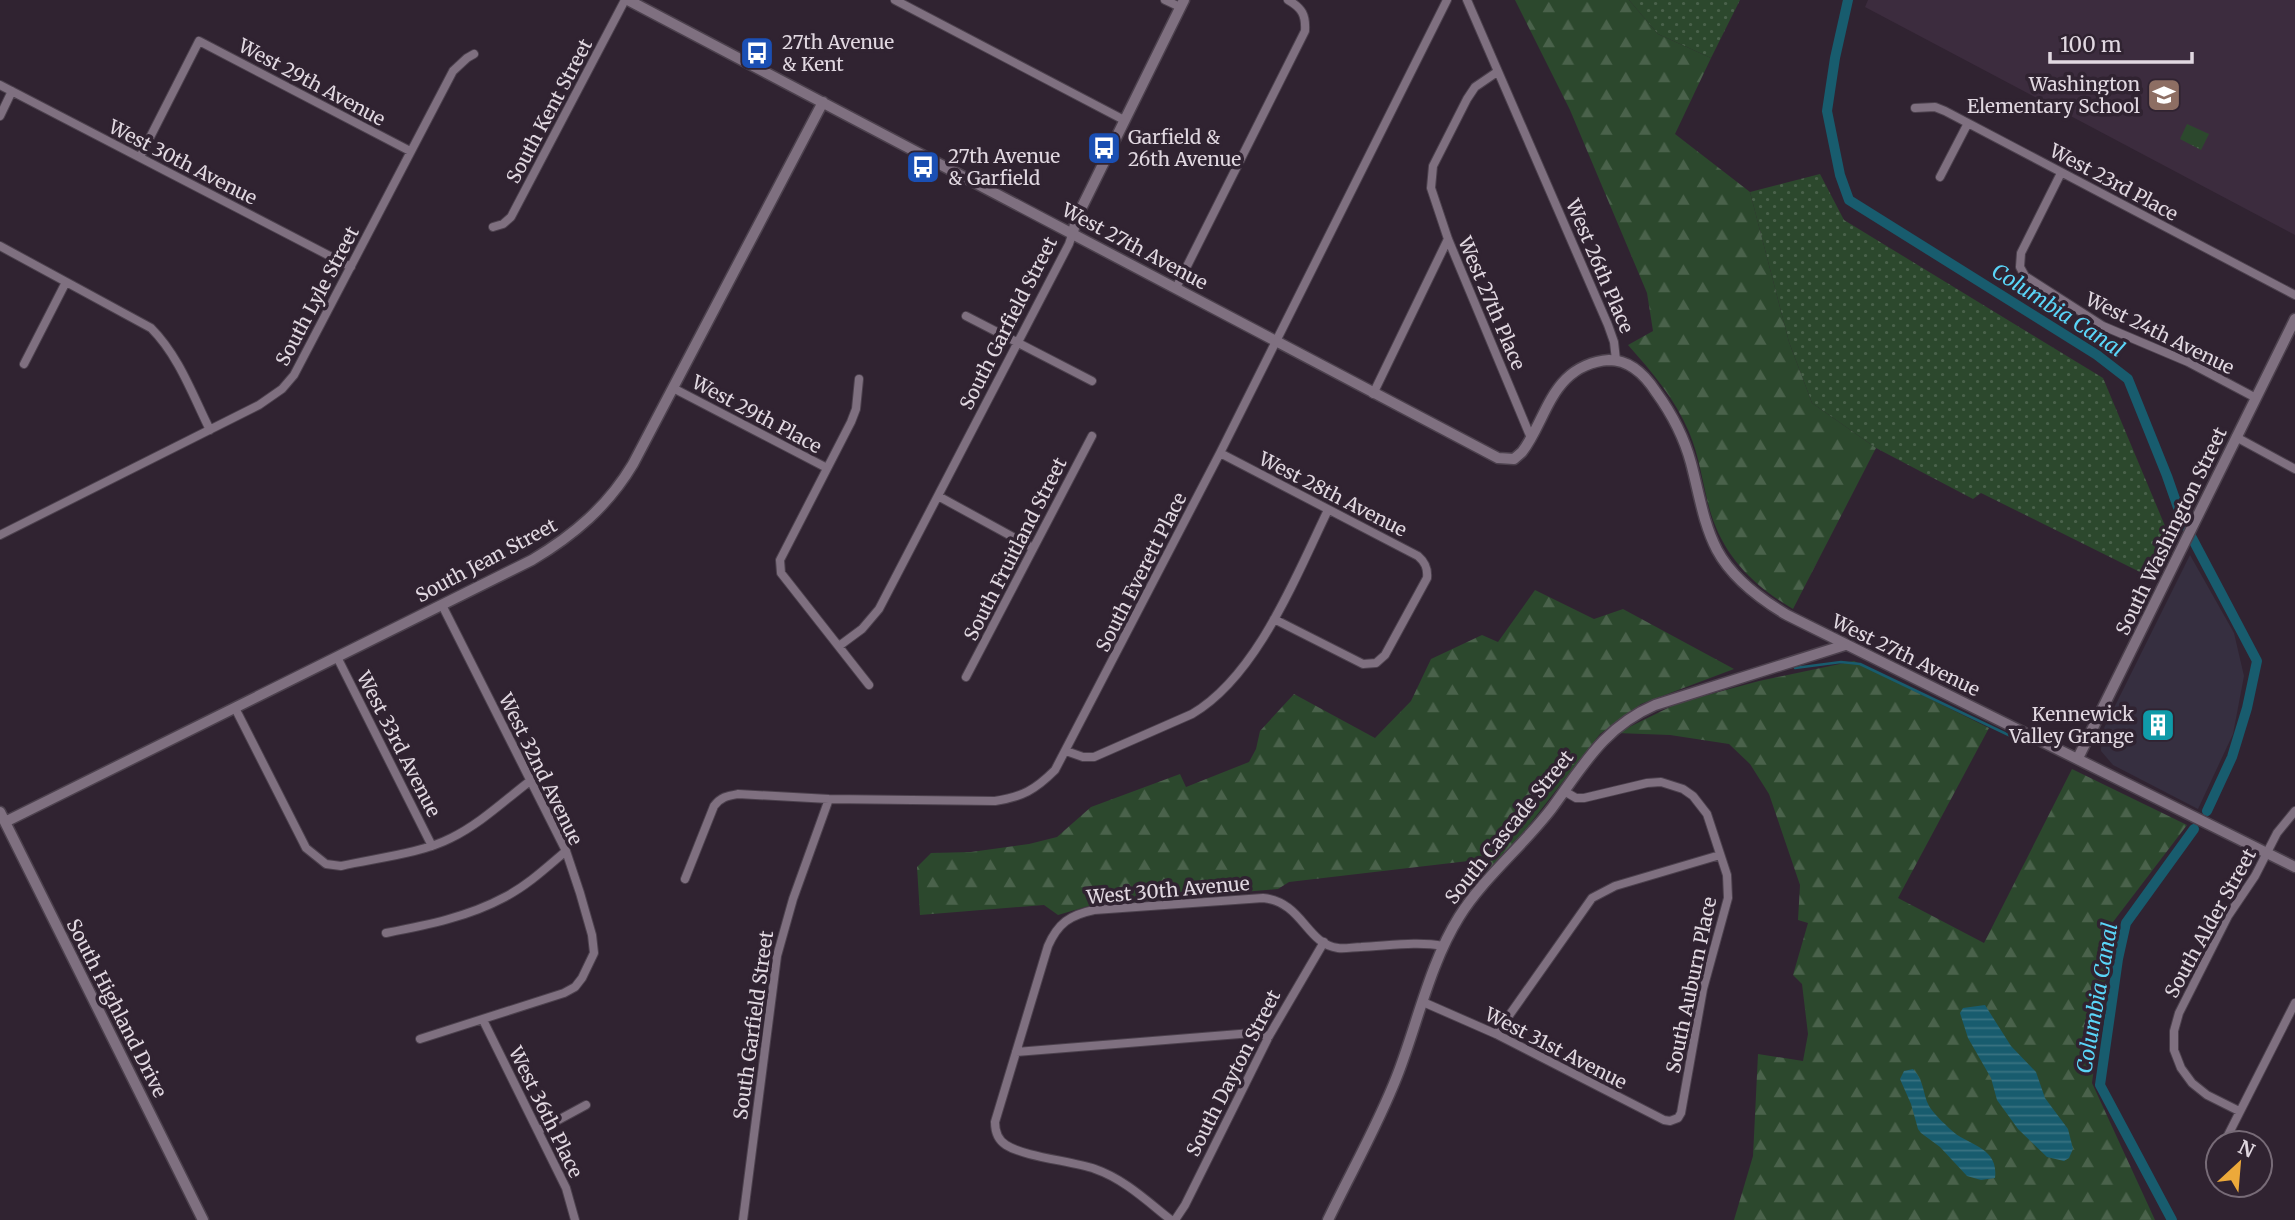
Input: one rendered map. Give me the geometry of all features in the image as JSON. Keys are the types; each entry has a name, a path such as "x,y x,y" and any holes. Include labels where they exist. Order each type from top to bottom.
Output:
{"street":[{"name":"West 27th Avenue","path":"627,0 1073,232 1491,455 1503,459 1514,458 1522,452 1531,438"},
{"name":"South Kent Street","path":"493,228 511,217 627,0"},
{"path":"895,0 1124,120"},
{"path":"1165,0 1182,4"},
{"path":"1176,288 1305,31 1301,9 1287,0"},
{"name":"South Everett Place","path":"685,879 719,799 738,794 829,799 995,802 1034,790 1055,771 1220,453 1447,0"},
{"name":"West 26th Place","path":"1466,0 1608,326 1614,342 1616,360 1629,364 1643,376 1673,418 1691,462 1706,524 1719,554 1729,568"},
{"name":"South Garfield Street","path":"839,646 862,629 879,609 1069,244 1077,217 1182,4"},
{"name":"West 29th Avenue","path":"140,158 199,41 410,151"},
{"name":"South Lyle Street","path":"0,535 259,405 282,389 294,375 453,71 474,54"},
{"name":"West 27th Place","path":"1497,72 1475,86 1433,166 1433,201 1531,438"},
{"name":"West 30th Avenue","path":"0,85 351,267"},
{"path":"0,116 12,91"},
{"name":"South Jean Street","path":"2,817 236,708 532,560 566,539 589,520 624,478 823,102"},
{"name":"West 23rd Place","path":"1915,108 1935,107 1968,123 2295,295"},
{"path":"1940,177 1968,123"},
{"name":"West 24th Avenue","path":"2062,173 2021,253 2020,267 2025,276 2038,287 2103,326 2188,362 2256,398"},
{"path":"1373,394 1448,239"},
{"path":"0,246 136,318 156,333 173,356 210,430"},
{"path":"23,364 66,282"},
{"path":"966,316 1092,381"},
{"name":"South Washington Street","path":"2078,758 2295,319"},
{"path":"1531,438 1551,400 1566,379 1576,370 1594,363 1616,360"},
{"path":"859,379 856,409 851,422 780,560 779,567 869,685"},
{"name":"West 29th Place","path":"673,388 827,468"},
{"name":"South Fruitland Street","path":"966,677 1092,436"},
{"path":"2236,437 2295,469"},
{"name":"West 28th Avenue","path":"1220,453 1418,556 1427,568 1427,578 1385,655 1376,663 1363,664 1274,619"},
{"path":"938,496 1033,548"},
{"path":"1066,751 1083,757 1094,757 1206,706 1244,664 1274,619 1328,510"},
{"name":"West 27th Avenue","path":"1729,568 1754,593 1773,607 2295,867"},
{"name":"West 32nd Avenue","path":"442,605 566,851 592,935 593,953 588,969 575,987 565,993 483,1020"},
{"name":"South Cascade Street","path":"1328,1220 1396,1078 1443,946 1460,915 1538,825 1604,738 1644,709 1845,645"},
{"name":"West 33rd Avenue","path":"337,657 432,846"},
{"path":"236,708 306,849 326,864 341,866 432,846 466,830 530,781"},
{"path":"1496,1034 1592,898 1615,887 1720,855 1707,814 1701,804 1693,796 1672,785 1661,782 1647,783 1584,798 1576,798 1564,791"},
{"name":"South Garfield Street","path":"743,1220 778,956 793,899 829,799"},
{"name":"South Alder Street","path":"2239,1111 2207,1095 2192,1083 2181,1068 2174,1050 2174,1031 2179,1013 2228,916 2255,876 2277,833 2295,811"},
{"name":"South Highland Drive","path":"2,817 203,1220"},
{"path":"386,933 438,922 505,897 566,851"},
{"name":"South Auburn Place","path":"1674,1120 1681,1113 1703,989 1728,898 1727,875 1720,855"},
{"name":"West 30th Avenue","path":"1016,1052 1053,935 1064,921 1077,914 1094,910 1272,899 1289,906 1324,942"},
{"path":"1324,942 1338,948 1424,944 1443,946"},
{"name":"South Dayton Street","path":"1173,1220 1185,1205 1269,1036 1324,942"},
{"name":"West 31st Avenue","path":"1423,1002 1496,1034 1664,1120 1674,1120"},
{"path":"2231,1129 2295,1003"},
{"path":"420,1039 483,1020"},
{"name":"West 36th Place","path":"483,1020 566,1188 575,1220"},
{"path":"1173,1220 1110,1175 1014,1149 1001,1141 995,1130 995,1122 1016,1052 1252,1033 1269,1036"},
{"path":"538,1131 586,1105"}],"shaded area":[{"name":"Washington Elementary School","path":"1868,0 2295,0 2295,235 1865,7"},
{"path":"2190,555 2234,633 2244,676 2233,734 2198,809 2113,765 2101,751 2102,732"}],"green space":[{"path":"1515,0 1629,0 1658,34 1711,58 1675,134 1750,192 1789,342 1812,403 1876,448 1793,609 1755,582 1727,548 1713,520 1689,432 1662,386 1628,345 1653,331 1647,293 1570,110"},
{"path":"1629,0 1740,0 1711,58 1658,34"},
{"path":"2187,124 2209,134 2201,150 2180,139"},
{"path":"1820,174 1844,220 2103,378 2173,545 2154,579 1981,493 1973,499 1876,448 1812,403 1789,342 1750,192"},
{"path":"1535,590 1594,619 1623,609 1734,669 1641,704 1600,734 1522,834 1486,873 1477,860 1289,882 1278,889 1092,905 1058,915 1044,905 920,915 917,867 931,853 971,852 1057,837 1091,807 1180,774 1186,787 1249,762 1256,749 1260,731 1294,694 1375,738 1411,701 1431,659 1482,635 1498,642"},
{"path":"1854,661 1989,728 1898,898 1984,943 2072,769 2187,825 2113,922 2092,1083 2155,1220 1734,1220 1753,1156 1758,1054 1803,1061 1808,1034 1802,984 1793,975 1808,923 1798,920 1800,885 1769,794 1750,764 1729,744 1670,735 1617,733 1678,703 1759,681"}],"water":[{"path":"1985,1005 2011,1046 2036,1072 2045,1098 2068,1129 2073,1149 2069,1158 2064,1161 2047,1157 2018,1129 1997,1100 1991,1078 1968,1038 1960,1013 1963,1008"},
{"path":"1913,1069 1920,1079 1931,1109 1957,1135 1987,1153 1995,1167 1995,1178 1981,1180 1967,1176 1940,1147 1921,1133 1900,1079 1904,1071"}],"waterway":[{"name":"Columbia Canal","path":"1848,0 1827,111 1840,175 1849,200 2097,355 2128,379 2182,519 2257,661 2247,708 2232,757 2207,811"},
{"path":"1795,668 1841,662 1860,664 2019,740"},
{"name":"Columbia Canal","path":"2172,1220 2100,1085 2118,959 2126,923 2194,829"}],"place":[{"name":"27th Avenue & Kent","path":"757,53"},
{"name":"Washington Elementary School","path":"2164,95"},
{"name":"Garfield & 26th Avenue","path":"1104,148"},
{"name":"27th Avenue & Garfield","path":"923,167"},
{"name":"Kennewick Valley Grange","path":"2158,725"}]}
